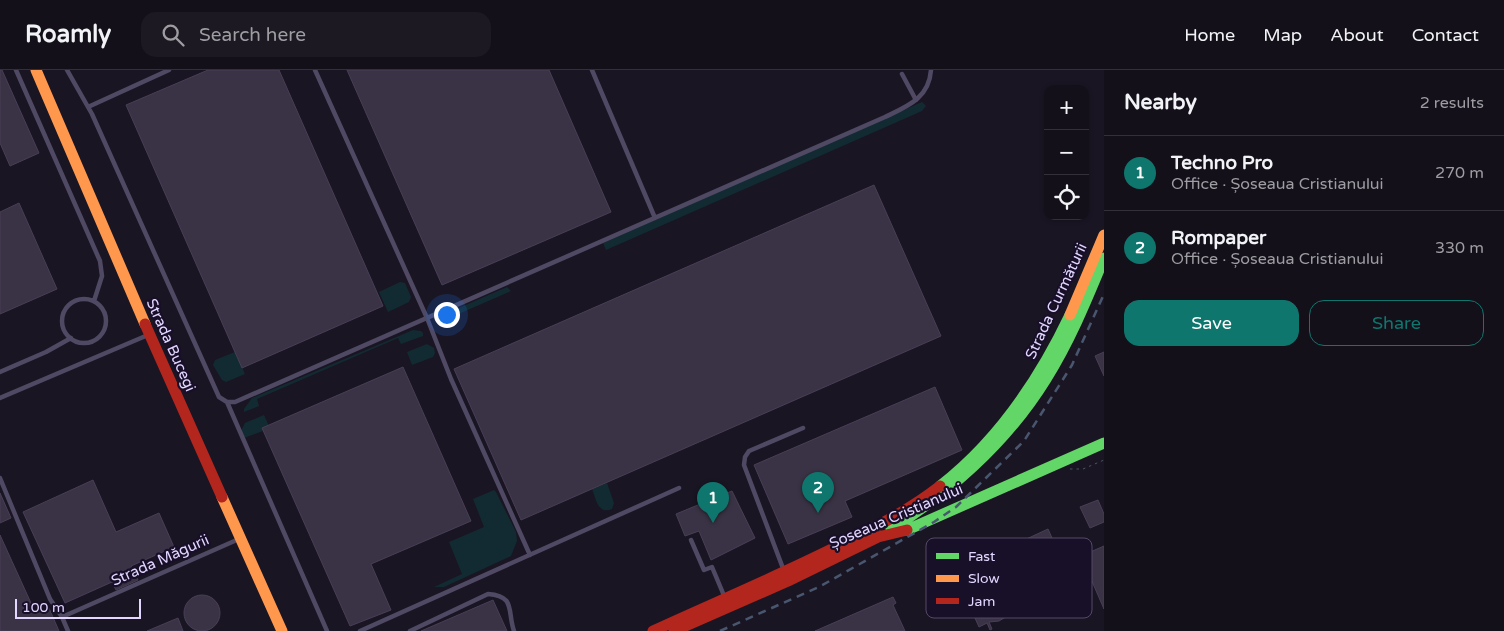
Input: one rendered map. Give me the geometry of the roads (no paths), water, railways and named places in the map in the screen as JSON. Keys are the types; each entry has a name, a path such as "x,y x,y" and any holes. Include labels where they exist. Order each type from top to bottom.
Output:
{"main road":[{"name":"Strada Bucegi","path":"36,70 149,334 282,631"},
{"name":"Strada Curmăturii","path":"858,536 912,506 940,485 990,439 1009,416 1028,390 1060,334 1104,235"},
{"name":"Strada Curmăturii","path":"878,537 912,517 937,499 978,464 1015,424 1040,388 1062,351 1104,258"},
{"name":"Șoseaua Cristianului","path":"674,631 788,581 878,537 899,533 921,524 1104,443"},
{"name":"Șoseaua Cristianului","path":"653,631 784,572 858,536"}],"lane":[{"path":"16,70 100,261 102,276 94,301"},
{"path":"67,70 88,107 220,398 227,402 235,402 886,117 916,100 926,90 931,70"},
{"path":"88,107 169,70"},
{"path":"315,70 427,318 451,379 530,555"},
{"path":"592,70 655,218"},
{"path":"902,74 916,100"},
{"path":"80,299 94,301 104,312 106,318 103,333 98,338 84,343 71,338 63,326 64,312 73,301 80,299"},
{"path":"0,398 149,334"},
{"path":"0,372 46,352 71,338"},
{"path":"227,402 328,631"},
{"path":"784,572 744,465 745,457 749,451 803,428"},
{"path":"0,478 50,599 62,617 68,631"},
{"path":"360,631 679,488"},
{"name":"Strada Măgurii","path":"62,617 240,538"},
{"path":"691,540 704,570 712,567 725,599"},
{"path":"410,631 488,594 498,594 506,599 510,607 514,631"}],"railway":[{"path":"720,631 819,587 934,522 956,507 1024,441 1072,365 1104,294"}],"place":[{"name":"Rompaper","path":"818,513"},
{"name":"Techno Pro","path":"713,523"}]}
